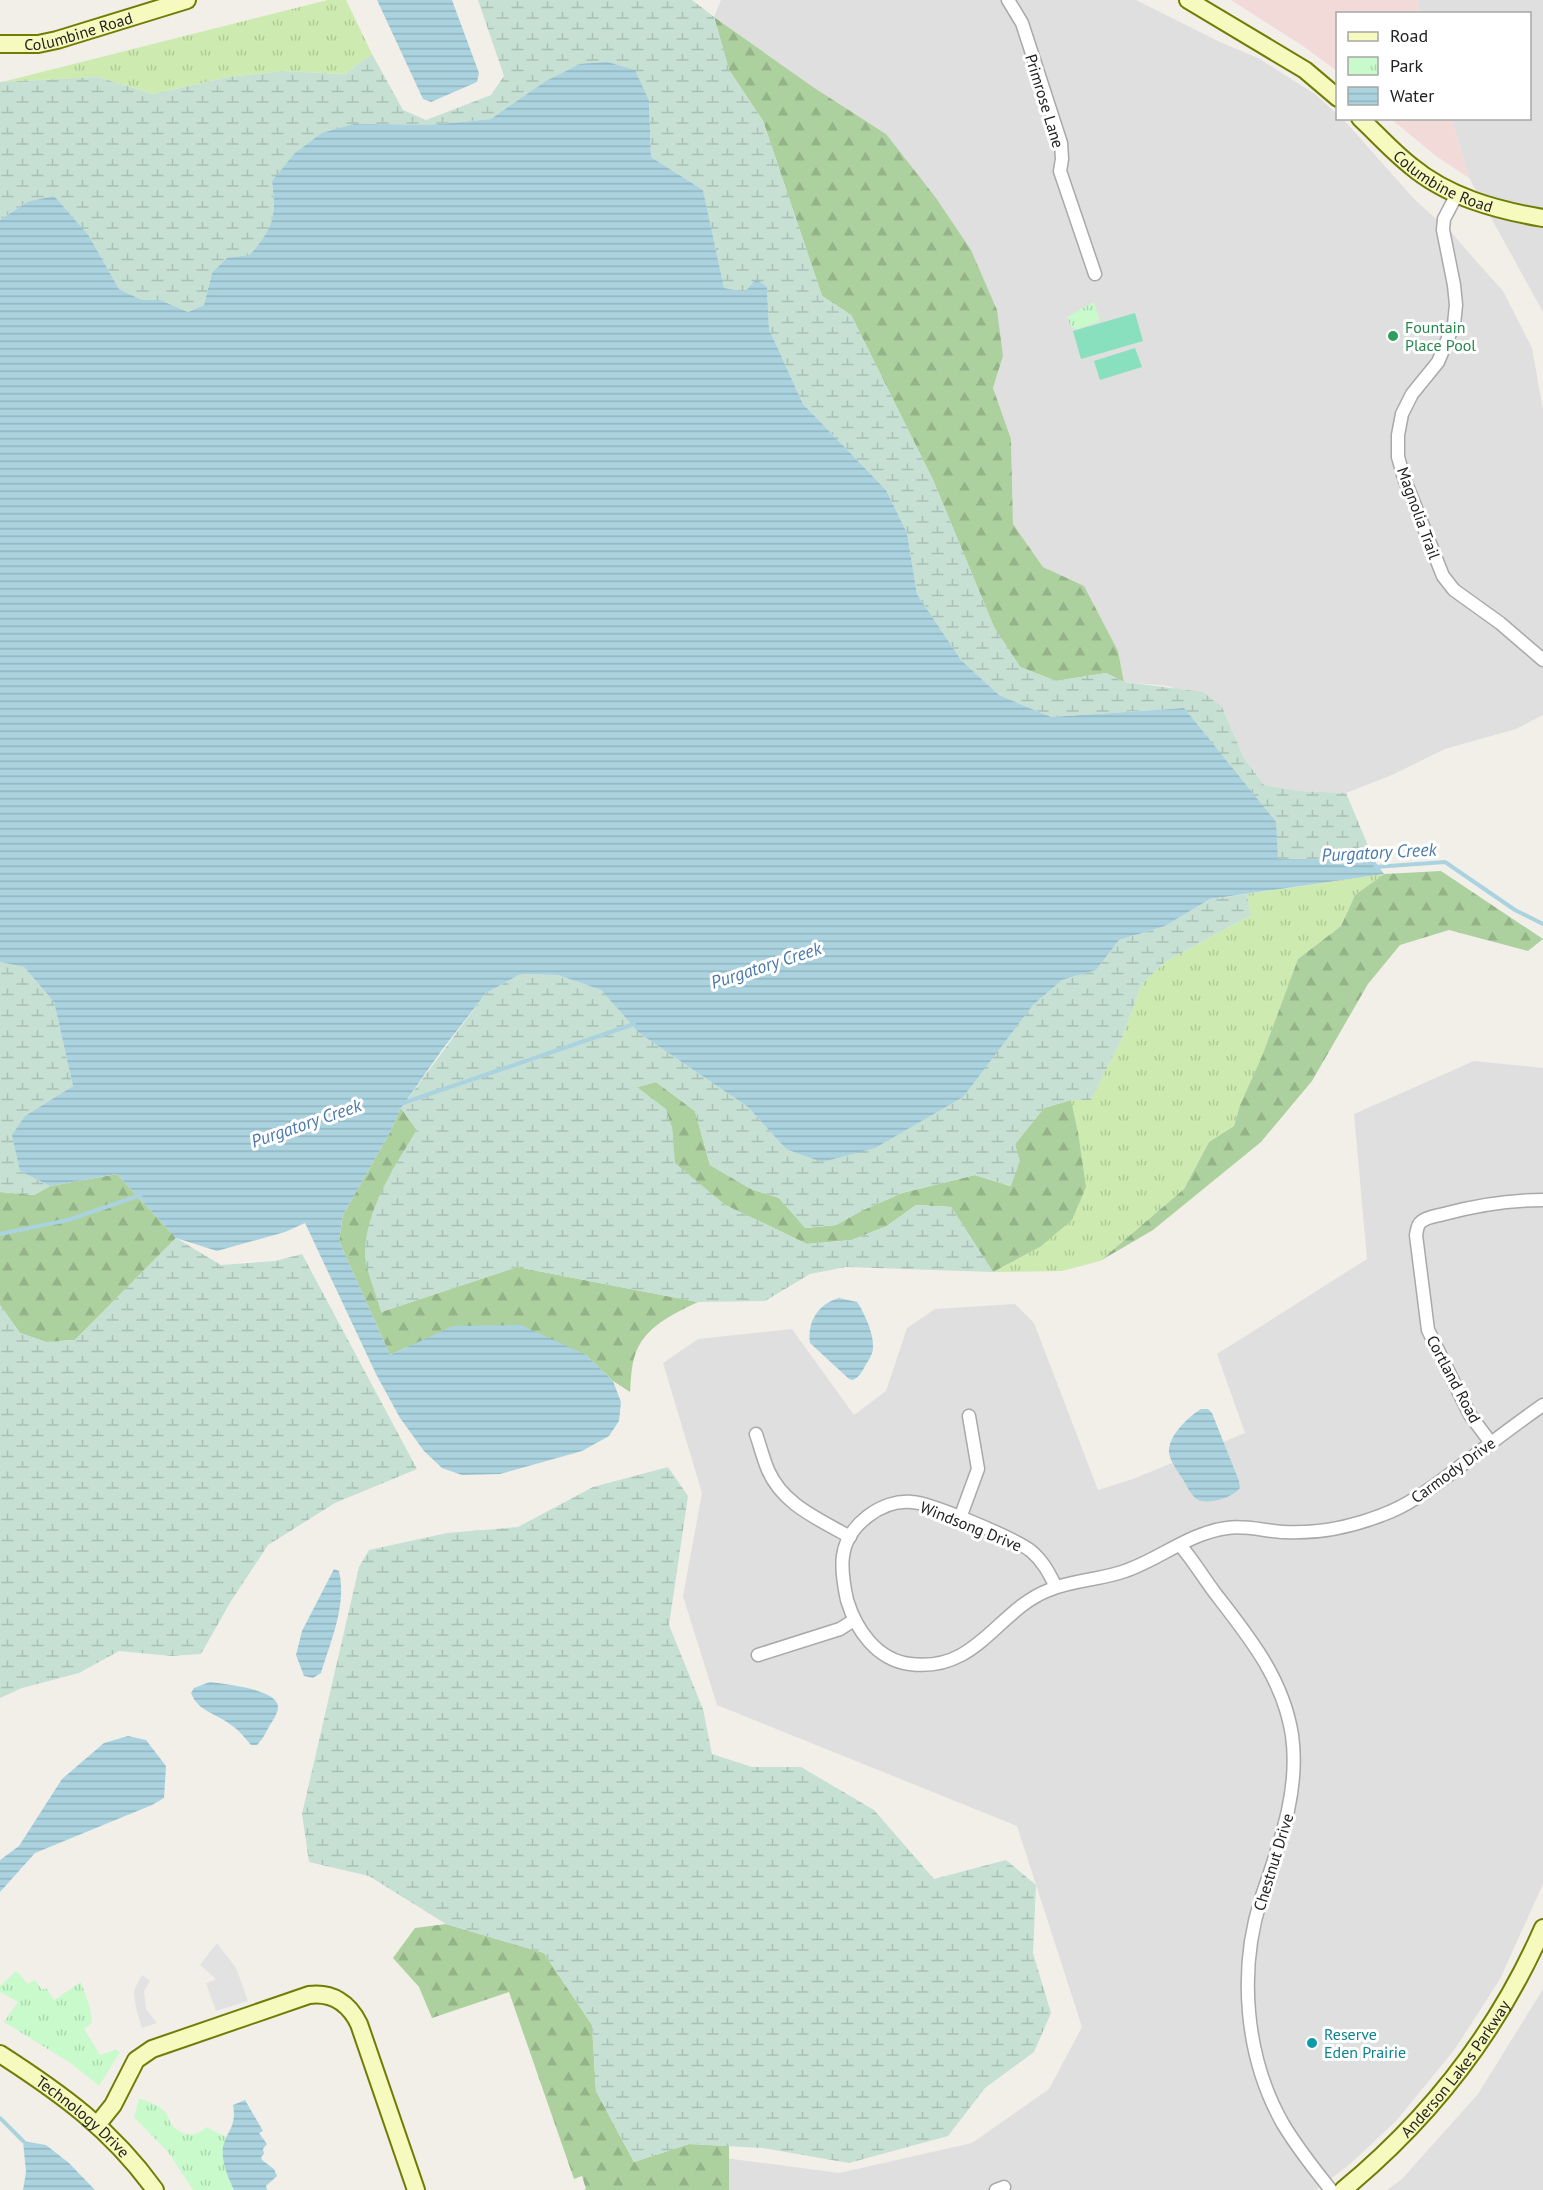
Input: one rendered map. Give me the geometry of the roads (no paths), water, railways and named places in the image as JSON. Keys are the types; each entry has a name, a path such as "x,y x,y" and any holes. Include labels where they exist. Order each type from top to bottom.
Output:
{"street":[{"name":"Columbine Road","path":"0,44 38,44 57,40 187,0"},
{"name":"Primrose Lane","path":"1008,0 1022,23 1061,143 1060,171 1095,274"},
{"path":"1188,0 1305,70 1336,96"},
{"name":"Columbine Road","path":"1362,120 1412,167 1439,185 1457,194 1510,212 1543,218"},
{"name":"Magnolia Trail","path":"1457,194 1444,219 1443,230 1454,285 1456,305 1454,324 1438,362 1412,394 1402,414 1398,435 1398,457 1404,478 1443,576 1468,602 1500,623 1543,660"},
{"name":"Cortland Road","path":"1491,1443 1470,1415 1428,1330 1417,1228 1421,1222 1428,1219 1468,1207 1512,1200 1543,1200"},
{"name":"Carmody Drive","path":"1180,1545 1209,1531 1231,1527 1285,1533 1317,1531 1349,1526 1383,1515 1408,1503 1435,1485 1543,1405"},
{"path":"960,1518 978,1468 969,1416"},
{"path":"756,1434 768,1471 781,1490 796,1506 850,1537"},
{"name":"Windsong Drive","path":"1056,1587 1044,1566 1029,1549 960,1518 912,1502 893,1503 861,1521 843,1553 842,1572 854,1620 866,1639 879,1650 894,1659 910,1664 945,1661 979,1645 1028,1600 1056,1587 1108,1577 1129,1570 1180,1545"},
{"name":"Chestnut Drive","path":"1180,1545 1253,1641 1271,1670 1284,1702 1292,1735 1294,1769 1291,1803 1260,1903 1252,1939 1248,1978 1250,2015 1255,2053 1266,2088 1282,2123 1331,2190"},
{"path":"758,1655 840,1629 854,1620"},
{"name":"Anderson Lakes Parkway","path":"1343,2190 1390,2149 1426,2112 1465,2065 1529,1961 1543,1928"},
{"path":"97,2125 113,2105 129,2071 144,2054 152,2049 309,1995 330,1995 348,2006 359,2024 416,2190"},
{"name":"Technology Drive","path":"0,2054 75,2104 142,2172 156,2190"}],"water":[{"path":"377,0 452,0 479,73 477,82 431,102 423,99"},
{"path":"607,62 635,70 649,101 651,157 703,190 724,288 745,292 756,279 767,287 769,329 803,404 886,490 907,533 917,594 961,660 999,695 1051,717 1184,708 1276,822 1278,859 1374,860 1384,874 1210,899 1165,926 1119,940 1096,970 1062,980 1033,1005 963,1097 875,1148 822,1162 786,1149 748,1107 639,1033 601,990 558,975 521,974 486,993 401,1108 389,1134 343,1215 339,1241 390,1355 453,1326 521,1325 586,1355 613,1381 621,1402 619,1421 609,1436 582,1451 500,1474 462,1475 442,1468 424,1451 400,1418 376,1374 305,1223 285,1232 217,1251 176,1238 117,1174 50,1186 20,1171 12,1135 25,1116 73,1086 54,1002 24,967 0,962 0,220 27,202 54,196 89,236 119,289 142,300 160,300 188,312 204,305 212,273 227,258 250,255 264,237 269,229 273,213 272,181 295,153 322,133 354,124 430,125 491,119 546,81 580,64"},
{"path":"839,1298 857,1302 866,1318 872,1337 871,1355 860,1374 853,1380 849,1379 810,1343 812,1321 820,1309"},
{"path":"1201,1409 1208,1409 1212,1413 1240,1488 1228,1497 1212,1501 1199,1500 1193,1496 1169,1452 1175,1433"},
{"path":"334,1569 339,1571 341,1597 333,1635 321,1673 313,1678 304,1676 296,1655 302,1631"},
{"path":"210,1682 249,1688 276,1701 278,1707 276,1714 257,1745 251,1745 234,1727 203,1709 194,1699 191,1693 194,1688"},
{"path":"128,1736 146,1740 166,1766 164,1798 35,1853 0,1892 0,1860 19,1846 62,1779 104,1743"},
{"path":"245,2100 263,2131 259,2133 267,2144 263,2149 262,2160 274,2169 277,2176 266,2186 267,2190 234,2190 224,2164 223,2147 233,2123 233,2105"},
{"path":"23,2141 46,2145 69,2163 95,2190 23,2190 26,2172"}],"waterway":[{"name":"Purgatory Creek","path":"1375,867 1445,862 1515,910 1543,924"},
{"name":"Purgatory Creek","path":"403,1103 634,1024"},
{"name":"Purgatory Creek","path":"0,1234 68,1220 141,1195"},
{"path":"0,2118 23,2141"}],"place":[{"name":"Fountain Place Pool","path":"1393,336"},
{"name":"Reserve Eden Prairie","path":"1312,2043"}]}
